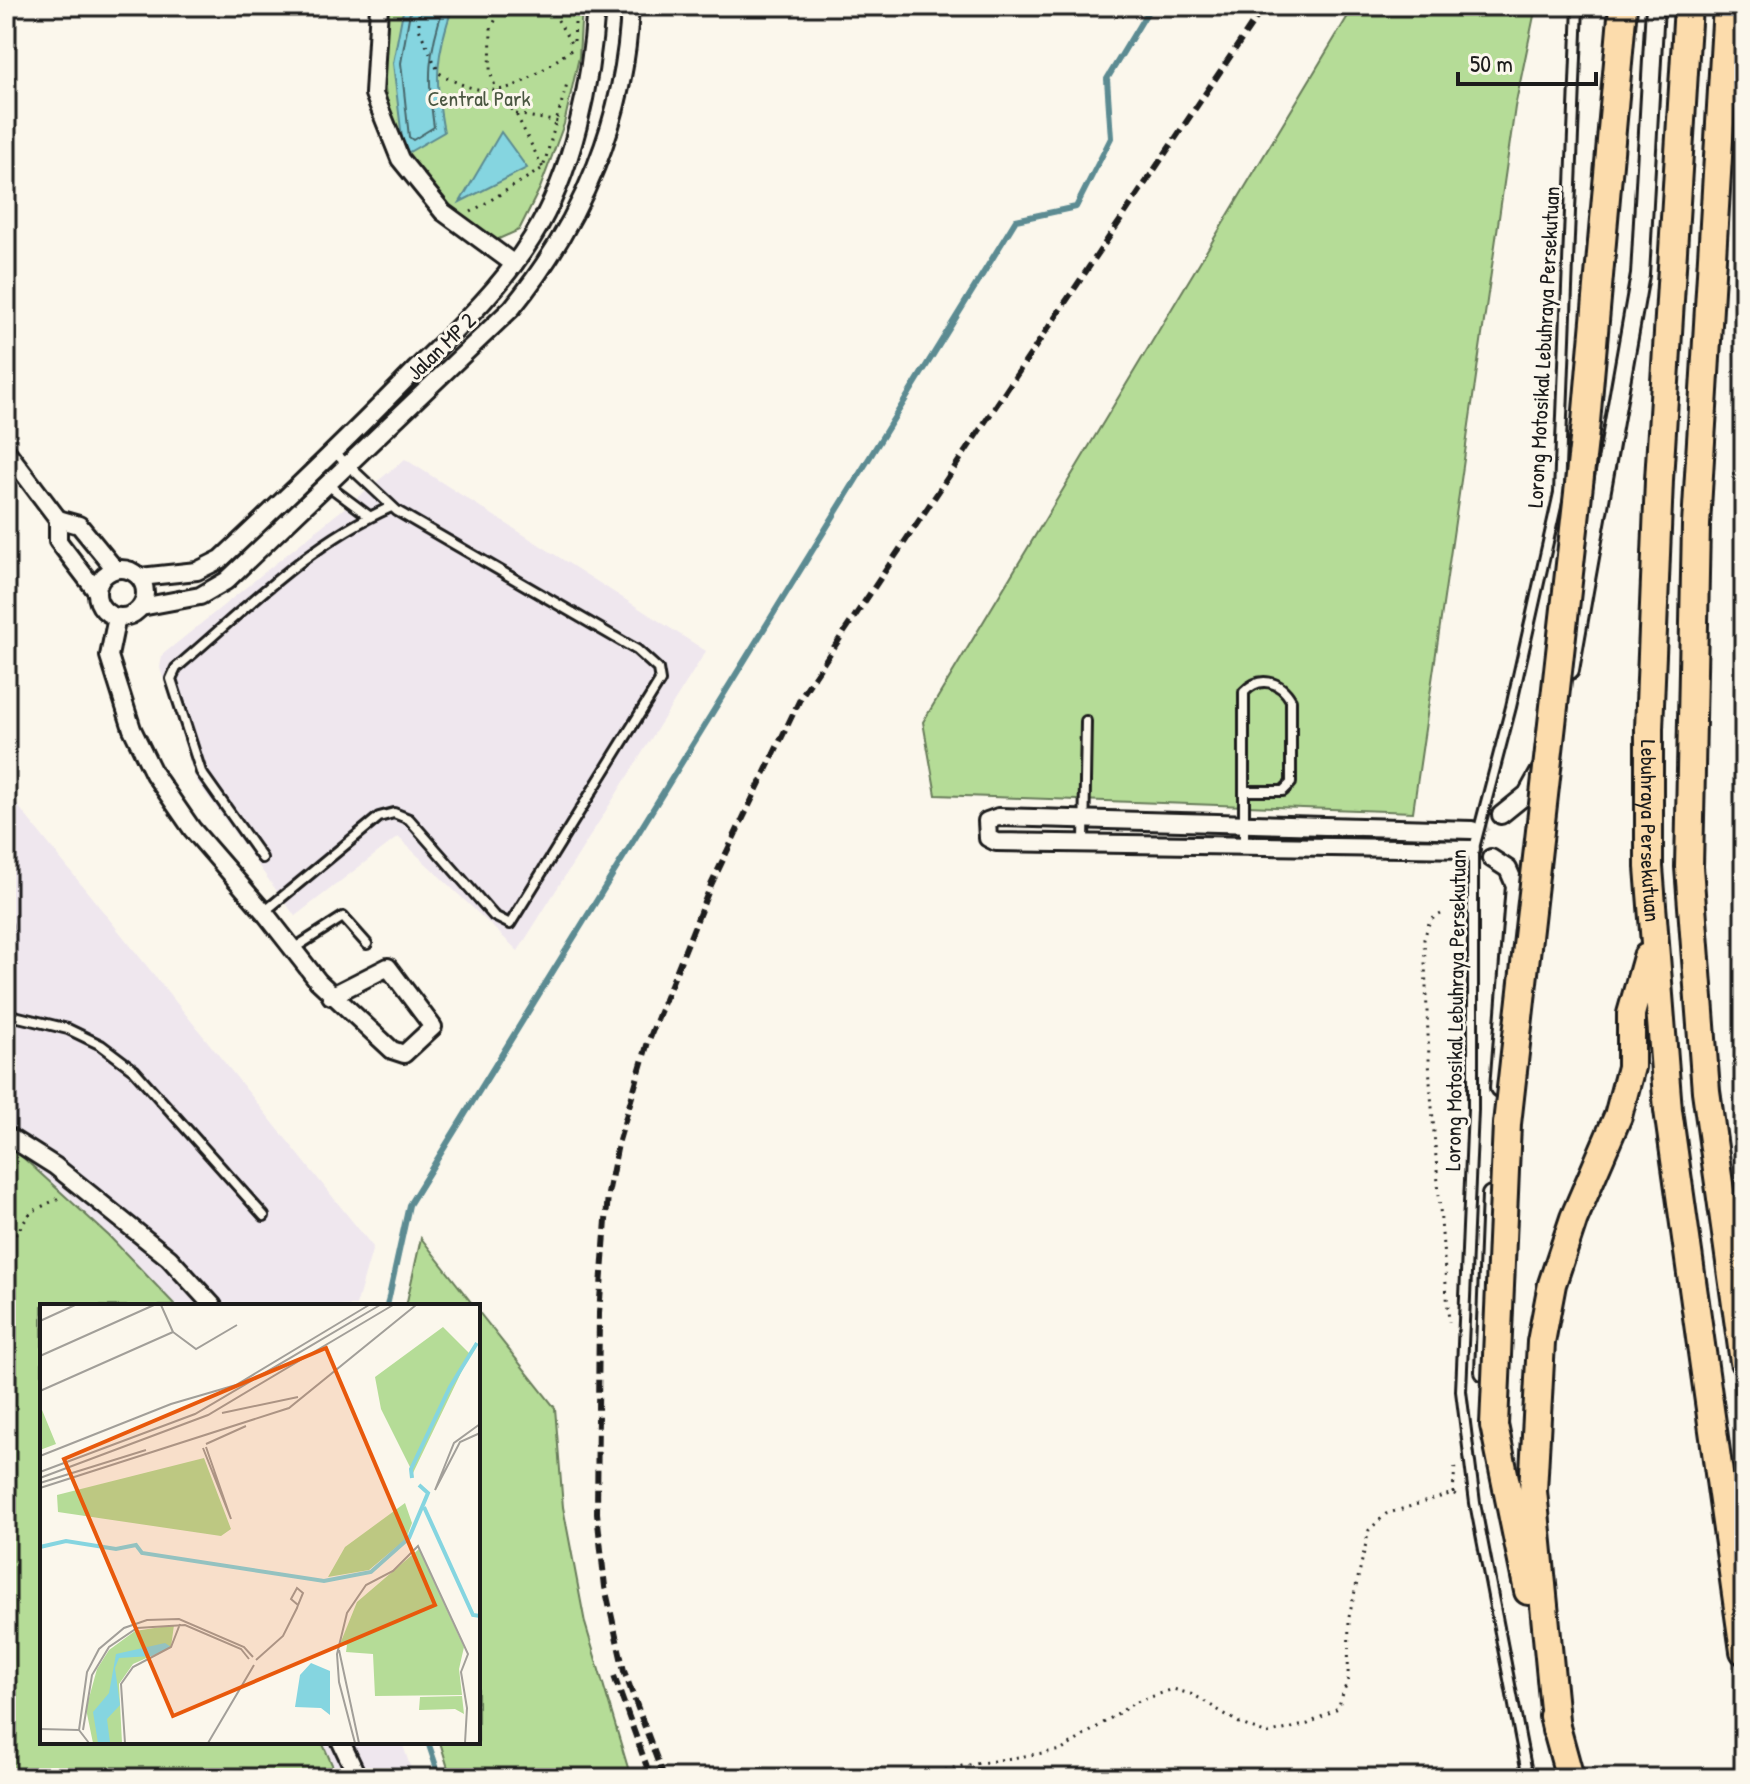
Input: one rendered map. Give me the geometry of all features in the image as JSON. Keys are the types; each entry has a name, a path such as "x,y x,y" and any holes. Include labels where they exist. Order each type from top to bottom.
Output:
{"highway":[{"path":"1570,1778 1556,1730 1494,1425 1507,1124 1583,454 1623,6"},
{"name":"Lebuhraya Persekutuan","path":"1688,6 1649,729 1652,941 1668,1110 1744,1651"},
{"name":"Lebuhraya Persekutuan","path":"1727,6 1696,525 1689,867 1706,1091 1744,1362"},
{"path":"1556,1730 1533,1491 1541,1342 1552,1284 1574,1218 1618,1116 1631,1067 1631,1014 1652,941"}],"street":[{"path":"379,6 374,94 400,159 454,221 514,264"},
{"name":"Jalan MP 2","path":"140,577 197,571 221,559 313,473 503,278 549,204 571,146 589,78 596,6"},
{"name":"Jalan MP 2","path":"141,607 200,596 226,581 351,465 512,308 542,271 578,211 600,157 620,83 630,6"},
{"path":"1501,815 1527,794 1542,767 1566,689 1640,275 1655,6"},
{"path":"6,450 58,519 58,541 97,592 101,608 117,617 126,617 141,607 145,586 140,577 129,570 115,569 102,577 97,592"},
{"path":"58,519 79,525 115,569"},
{"path":"117,617 109,656 132,729 154,774 192,829 331,996 397,1053 404,1054 433,1027 388,967 331,996"},
{"path":"1471,849 993,841 988,838 985,827 987,821 998,817 1472,830"},
{"path":"1491,858 1508,869 1515,885 1492,1173 1484,1343 1485,1421 1490,1467 1507,1491"},
{"path":"6,1135 82,1188 169,1258 211,1304"},
{"path":"342,1744 358,1778"}],"lane":[{"name":"Lorong Motosikal Lebuhraya Persekutuan","path":"1528,1778 1475,1503 1461,1391 1473,1110 1473,852 1511,707 1559,493 1567,209 1578,6"},
{"path":"264,912 379,817 394,813 409,819 494,916 510,924 660,681 658,669 637,650 391,507 351,465 332,451"},
{"path":"313,473 369,516"},
{"path":"262,858 201,772 171,679 176,668 297,565 369,516 391,507"},
{"path":"1244,844 1244,692 1251,684 1275,683 1285,690 1291,700 1291,783 1283,791 1245,791"},
{"path":"1084,843 1086,721"},
{"path":"293,949 343,917 367,944"},
{"path":"6,925 6,976"},
{"path":"6,1014 68,1029 101,1045 123,1062 264,1216"}],"path":[{"path":"419,6 419,29 439,73 479,92 497,92 518,86 574,48"},
{"path":"502,6 491,29 490,72 497,92 516,114 543,168"},
{"path":"550,6 574,48"},
{"path":"571,62 576,6"},
{"path":"454,221 543,168 559,122 569,77"},
{"path":"516,114 559,122"},
{"path":"1441,914 1430,920 1424,939 1430,1082 1449,1323"},
{"path":"6,1248 31,1212 82,1188"},
{"path":"1453,1493 1456,1459"},
{"path":"914,1778 962,1766 1062,1750 1134,1703 1173,1689 1194,1695 1241,1724 1267,1734 1308,1724 1338,1708 1348,1679 1349,1617 1369,1530 1386,1514 1453,1493 1475,1503"}],"shaded area":[{"path":"405,459 706,651 518,951 398,837 295,916 196,780 160,668 162,655"},
{"path":"6,791 373,1247 357,1304 40,1304 40,1744 403,1744 414,1778 6,1778"}],"green space":[{"name":"Central Park","path":"387,6 582,6 579,57 564,124 540,188 519,230 494,241 444,206 415,173 403,151 388,105 383,55"},
{"path":"1354,6 1536,6 1515,107 1413,812 936,795 923,722"},
{"path":"7,1143 109,1236 174,1304 40,1304 40,1744 323,1744 338,1778 6,1778"},
{"path":"421,1238 472,1304 406,1304"},
{"path":"480,1314 555,1408 563,1507 585,1623 631,1778 451,1778 441,1744 480,1744"}],"water":[{"path":"404,6 453,6 438,68 444,132 404,155 393,63"},
{"path":"501,132 527,168 460,202"}],"waterway":[{"path":"387,1304 409,1205 1016,220 1076,207 1111,138 1107,79 1151,6"},
{"path":"429,1744 440,1778"}],"tunnel":[{"path":"1472,830 1501,815"}],"railway":[{"path":"664,1778 624,1671 605,1587 597,1513 599,1313 608,1194 618,1144 648,1042 711,885 802,695 1264,6"},
{"path":"614,1676 651,1778"}]}
